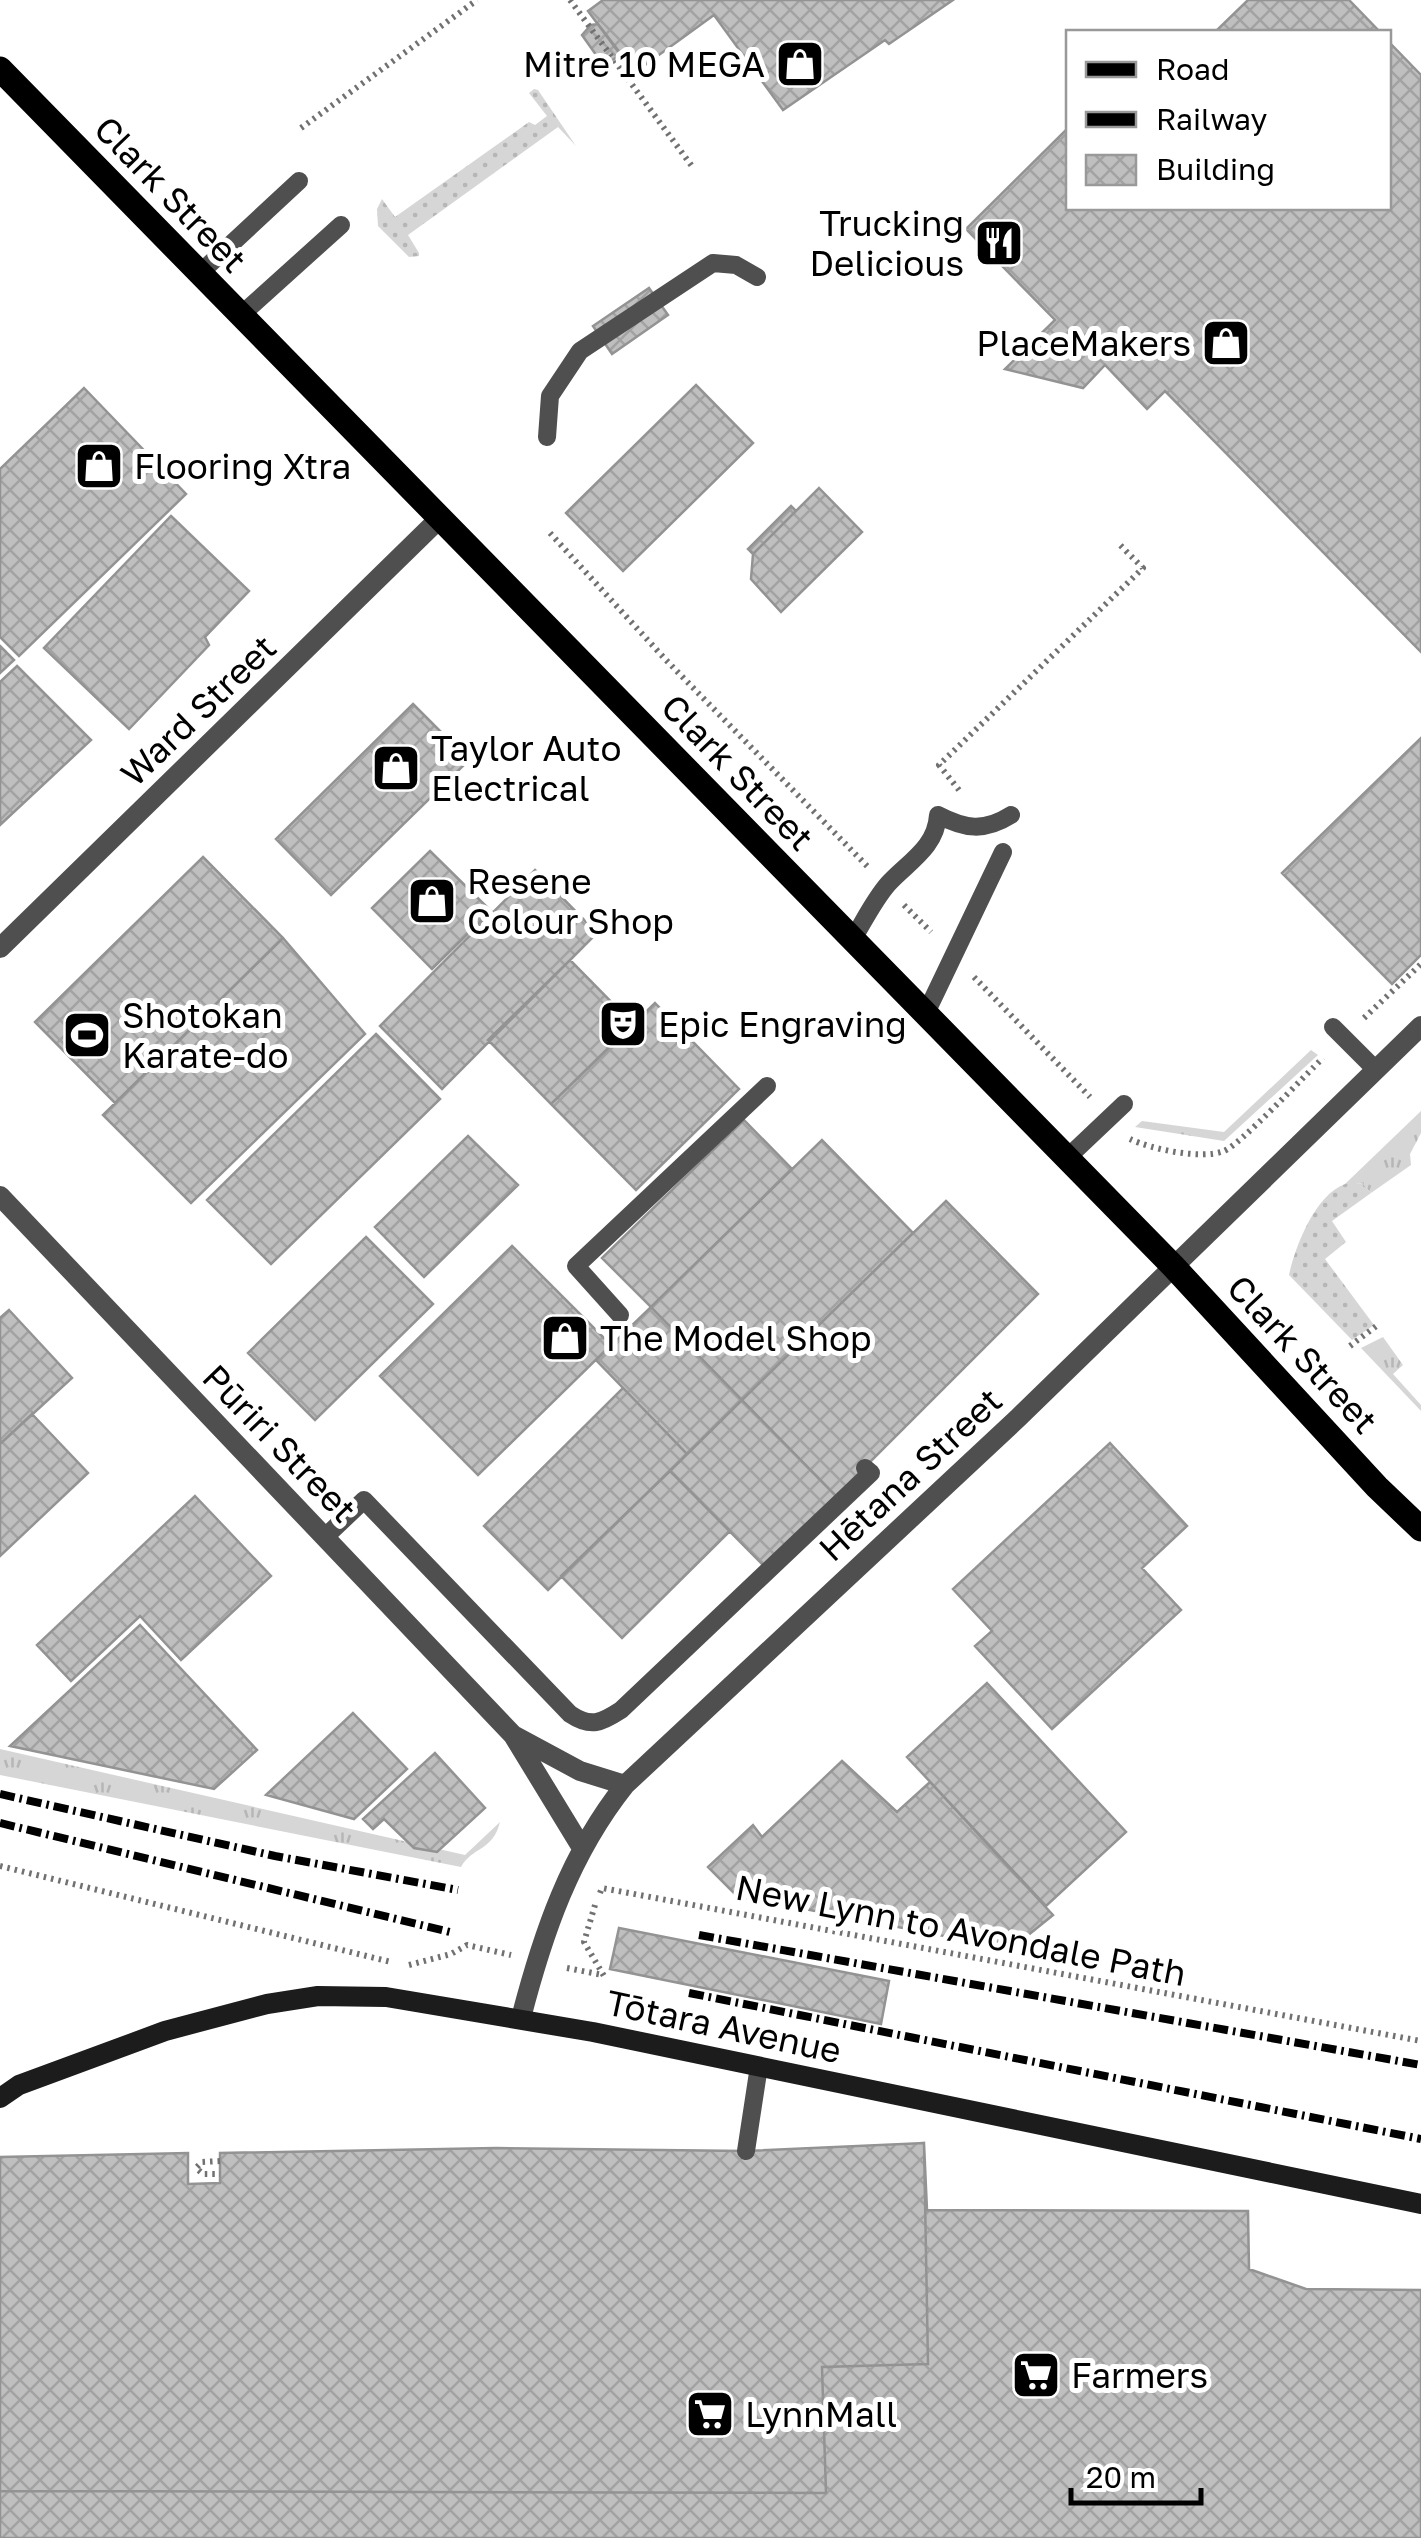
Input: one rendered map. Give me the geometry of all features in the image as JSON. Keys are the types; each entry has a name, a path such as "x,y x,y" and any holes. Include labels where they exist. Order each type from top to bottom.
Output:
{"main road":[{"name":"Clark Street","path":"0,69 1173,1266 1421,1529"}],"street":[{"name":"Ward Street","path":"0,948 440,518"},
{"name":"Hētana Street","path":"521,2018 564,1881 625,1785 1018,1418 1421,1026"},
{"name":"Pūriri Street","path":"0,1196 514,1734 582,1848"},
{"name":"Pūriri Street","path":"514,1734 580,1771 625,1785"},
{"name":"Tōtara Avenue","path":"0,2098 9,2085 165,2031 291,1998 386,1997 521,2018 1421,2204"}],"lane":[{"path":"200,273 299,182"},
{"path":"241,315 341,225"},
{"path":"548,437 550,396 580,351 713,263 736,265 756,277"},
{"path":"853,939 886,886 925,849 936,832 938,815 972,828 992,827 1010,815"},
{"path":"926,1013 1003,852"},
{"path":"1333,1027 1376,1070"},
{"path":"620,1314 576,1266 767,1086"},
{"path":"1067,1158 1124,1104"},
{"path":"326,1537 364,1500 570,1714 582,1722 600,1724 621,1710 870,1473 865,1468"},
{"path":"746,2151 759,2066"}],"path":[{"path":"301,128 476,0"},
{"path":"570,0 694,170"},
{"path":"965,800 939,765 1142,568 1117,542"},
{"path":"1350,1346 1379,1324"},
{"path":"0,1866 386,1962 414,1966 474,1946"},
{"name":"New Lynn to Avondale Path","path":"590,1973 604,1976 584,1942 602,1888 1421,2041"},
{"path":"220,2161 202,2162 196,2168 203,2174 220,2174"}],"green space":[{"path":"534,89 576,146 558,127 408,235 419,253 409,257 378,226 377,209 382,199 395,217 529,122 535,125 547,116 529,93"},
{"path":"1311,1050 1318,1055 1224,1141 1135,1127 1142,1121 1224,1132"},
{"path":"1421,1111 1421,1133 1410,1154 1411,1165 1371,1193 1362,1183 1345,1184"},
{"path":"1362,1183 1371,1193 1332,1221 1346,1242 1325,1259 1374,1325 1352,1340 1289,1275 1301,1237 1324,1199 1345,1184"},
{"path":"1383,1337 1403,1365 1393,1374 1421,1405 1421,1411 1361,1348"},
{"path":"0,1749 465,1855 500,1822 487,1844 461,1867 0,1775"}],"building":[{"name":"Mitre 10 MEGA","path":"603,0 953,0 889,44 885,40 783,110 714,15 634,73 588,11"},
{"path":"1248,0 1349,0 1378,30 1217,30"},
{"path":"598,24 621,54 604,66 582,35 591,25"},
{"name":"PlaceMakers","path":"1391,44 1421,75 1421,652 1165,391 1147,409 1105,365 1083,388 1005,369 1055,320 966,229 1066,130 1066,210 1391,210"},
{"path":"649,288 668,315 612,354 593,326"},
{"path":"696,385 753,443 623,571 566,513"},
{"path":"84,388 186,494 19,656 0,637 0,469"},
{"path":"819,488 862,532 781,612 751,579 753,554"},
{"path":"791,506 796,511 753,554 748,549"},
{"path":"171,516 249,591 205,637 209,645 129,729 44,648"},
{"path":"0,646 14,660 0,673"},
{"path":"17,666 91,740 0,825 0,682"},
{"path":"413,704 469,760 331,895 276,839"},
{"path":"1421,738 1421,955 1392,984 1282,873"},
{"path":"430,851 491,911 432,969 372,908"},
{"path":"203,857 283,938 115,1103 35,1022"},
{"path":"535,870 597,933 442,1089 380,1026"},
{"path":"283,938 365,1034 191,1203 103,1115"},
{"path":"570,960 633,1024 551,1104 488,1040"},
{"path":"655,1003 739,1089 636,1190 551,1104"},
{"path":"376,1034 440,1099 271,1264 207,1200"},
{"path":"744,1120 792,1169 651,1307 602,1258"},
{"path":"468,1136 518,1185 424,1277 375,1227"},
{"path":"822,1140 913,1233 742,1400 651,1307"},
{"path":"946,1201 1038,1294 836,1496 742,1400"},
{"path":"366,1237 433,1304 315,1420 248,1353"},
{"path":"512,1246 611,1345 478,1475 380,1376"},
{"path":"651,1307 742,1400 687,1454 596,1360"},
{"path":"9,1310 72,1378 0,1444 0,1318"},
{"path":"623,1388 687,1454 548,1590 484,1526"},
{"path":"742,1400 836,1496 764,1566 670,1471"},
{"path":"32,1414 88,1473 0,1556 0,1444"},
{"path":"1110,1443 1187,1526 1142,1568 1181,1610 1052,1729 975,1646 992,1631 953,1589"},
{"path":"670,1471 730,1531 622,1638 561,1576"},
{"path":"195,1496 271,1576 181,1660 140,1616 71,1681 37,1645"},
{"path":"140,1625 257,1750 214,1789 10,1746"},
{"path":"987,1683 1126,1832 1046,1906 907,1757"},
{"path":"353,1713 407,1769 354,1819 266,1795"},
{"path":"435,1753 485,1808 437,1852 414,1848 384,1819 373,1829 363,1819"},
{"path":"842,1761 897,1812 930,1782 1053,1915 1011,1949 737,1896 708,1867 753,1825 762,1837"},
{"path":"619,1928 889,1981 881,2024 610,1969"},
{"name":"LynnMall","path":"924,2143 927,2210 1248,2211 1249,2269 1306,2289 1421,2290 1421,2538 0,2538 0,2157 188,2153 188,2184 220,2183 220,2153 496,2148 746,2151"},
{"path":"924,2143 928,2364 822,2367 826,2493 0,2491 0,2157 188,2153 188,2184 220,2183 220,2153 496,2148 746,2151"}],"railway":[{"path":"0,1794 275,1856 458,1890"},
{"path":"0,1823 450,1932"},
{"path":"699,1935 1421,2065"},
{"path":"689,1993 1421,2139"}],"place":[{"name":"Mitre 10 MEGA","path":"800,64"},
{"name":"Trucking Delicious","path":"999,243"},
{"name":"PlaceMakers","path":"1226,343"},
{"name":"Flooring Xtra","path":"99,466"},
{"name":"Taylor Auto Electrical","path":"396,768"},
{"name":"Resene Colour Shop","path":"432,901"},
{"name":"Epic Engraving","path":"623,1024"},
{"name":"Shotokan Karate-do","path":"87,1035"},
{"name":"The Model Shop","path":"565,1338"},
{"name":"Farmers","path":"1036,2375"},
{"name":"LynnMall","path":"710,2414"}]}
